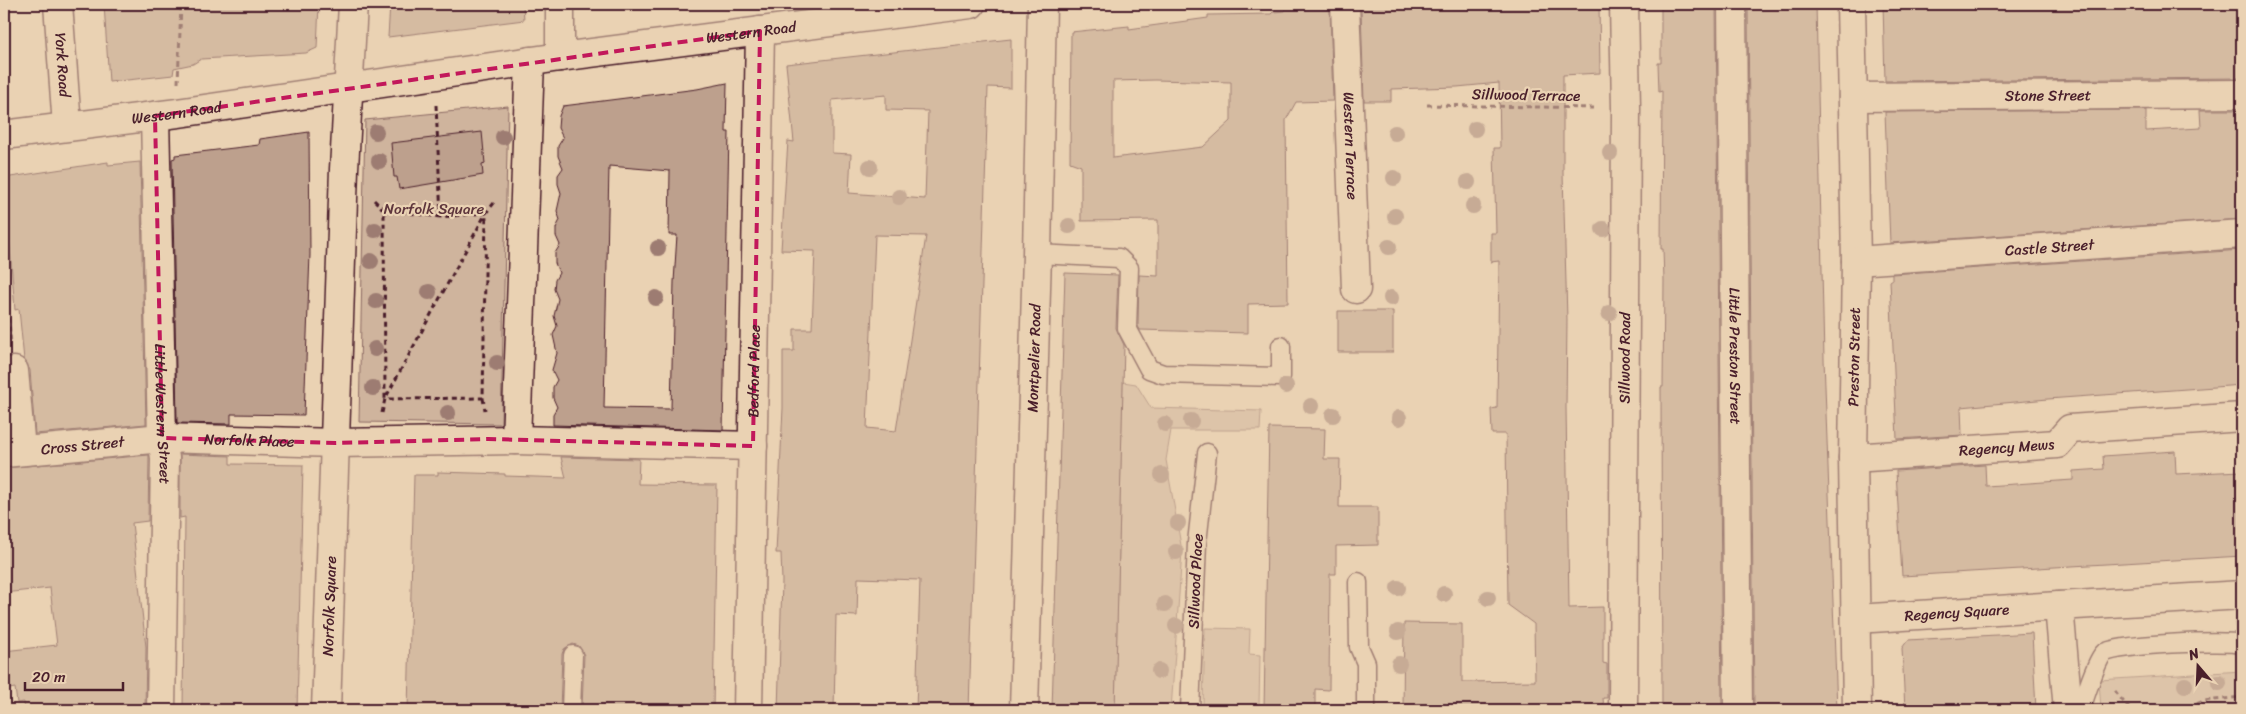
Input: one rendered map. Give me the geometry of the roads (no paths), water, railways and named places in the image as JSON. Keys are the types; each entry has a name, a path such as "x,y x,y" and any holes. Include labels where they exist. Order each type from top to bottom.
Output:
{"street":[{"name":"York Road","path":"58,4 67,126"},
{"name":"Norfolk Square","path":"326,710 344,168 353,4"},
{"path":"560,4 560,56"},
{"name":"Western Road","path":"530,61 971,4"},
{"name":"Montpelier Road","path":"1024,710 1038,254 1042,4"},
{"name":"Western Terrace","path":"1345,4 1356,290"},
{"name":"Sillwood Road","path":"1623,710 1626,108 1624,4"},
{"name":"Little Preston Street","path":"1732,4 1738,710"},
{"name":"Preston Street","path":"1851,4 1856,261 1853,458 1857,710"},
{"name":"Bedford Place","path":"748,710 760,32"},
{"path":"348,88 530,61 516,440"},
{"name":"Western Road","path":"4,135 348,88"},
{"name":"Stone Street","path":"1853,97 2242,94"},
{"name":"Little Western Street","path":"161,710 165,458 162,438 166,114"},
{"name":"Castle Street","path":"1856,261 2242,234"},
{"path":"12,452 14,371"},
{"name":"Regency Mews","path":"1853,458 2057,444 2070,429 2242,416"},
{"name":"Norfolk Place","path":"162,438 336,442"},
{"name":"Cross Street","path":"12,452 162,438"},
{"path":"336,442 516,440 753,446"},
{"name":"Regency Square","path":"1856,618 2242,595"},
{"path":"2059,606 2068,710"}],"lane":[{"path":"1038,254 1119,258 1129,268 1127,328 1150,369 1163,374 1281,376 1281,346"},
{"name":"Sillwood Place","path":"1190,710 1197,542 1207,453"},
{"path":"1358,582 1359,647 1366,663 1366,710"},
{"path":"2080,710 2099,660 2110,650 2123,647 2188,644 2242,644"},
{"path":"571,710 573,655"}]}
